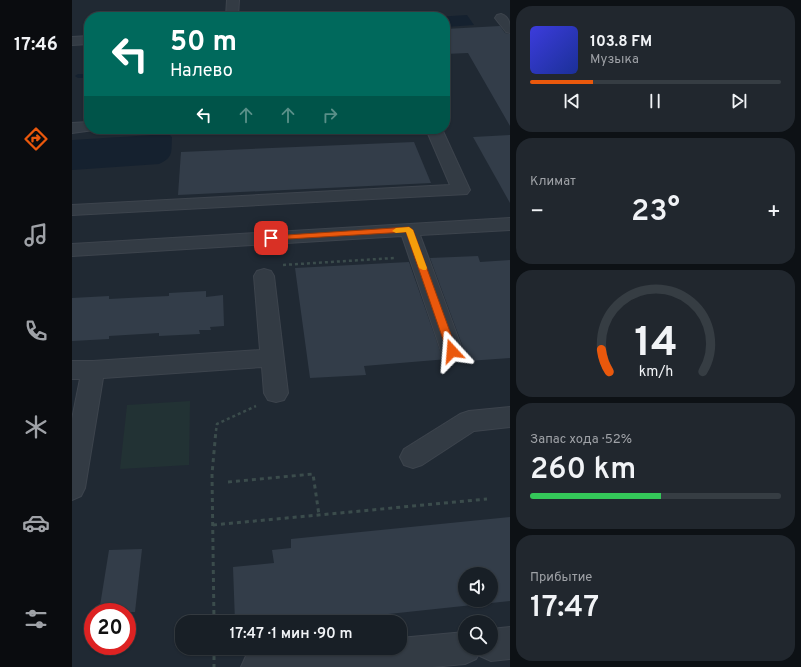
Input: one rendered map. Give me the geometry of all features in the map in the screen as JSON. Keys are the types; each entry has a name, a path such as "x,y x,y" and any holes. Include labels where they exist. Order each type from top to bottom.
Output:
{"lane":[{"path":"233,0 233,12"},
{"path":"501,18 510,29"},
{"path":"72,41 84,40"},
{"path":"72,128 84,127"},
{"path":"72,210 461,190 436,134"},
{"path":"72,250 510,224"},
{"path":"409,230 452,351"},
{"path":"264,276 276,393"},
{"path":"72,488 83,370 273,358"},
{"path":"413,457 469,421 510,417"},
{"path":"498,644 510,643"},
{"path":"257,667 458,649"}],"path":[{"path":"264,276 276,265 408,257 418,254"},
{"path":"214,615 212,474 217,424 263,403 276,393"},
{"path":"228,482 313,474 319,515"},
{"path":"212,525 487,499"},
{"path":"214,655 214,667"}],"shaded area":[{"path":"190,401 189,465 120,469 127,405"}],"water":[{"path":"467,15 474,25 450,27 450,16"},
{"path":"169,134 172,137 171,154 167,159 159,164 72,170 72,140"}],"building":[{"path":"500,26 505,33 510,34 510,126 468,53 450,54 450,29"},
{"path":"510,135 510,203 473,137"},
{"path":"414,142 431,183 178,195 181,152"},
{"path":"478,256 480,262 510,260 510,358 468,361 467,358 460,358 464,350 430,258"},
{"path":"409,262 440,351 443,358 448,359 364,366 366,375 310,378 295,268"},
{"path":"206,291 206,297 223,295 224,326 210,327 211,330 199,330 200,334 159,336 159,333 109,336 109,339 72,341 72,298 109,296 109,299 169,296 169,293"},
{"path":"510,517 510,601 498,602 498,567 458,567 458,607 379,615 235,615 233,567 274,563 272,550 291,548 291,539"},
{"path":"142,549 136,603 100,603 109,550"}],"waterway":[{"path":"78,76 84,76"}],"slow traffic":[{"path":"396,231 409,230 423,268"}],"route":[{"path":"271,238 409,230 452,351"}]}
